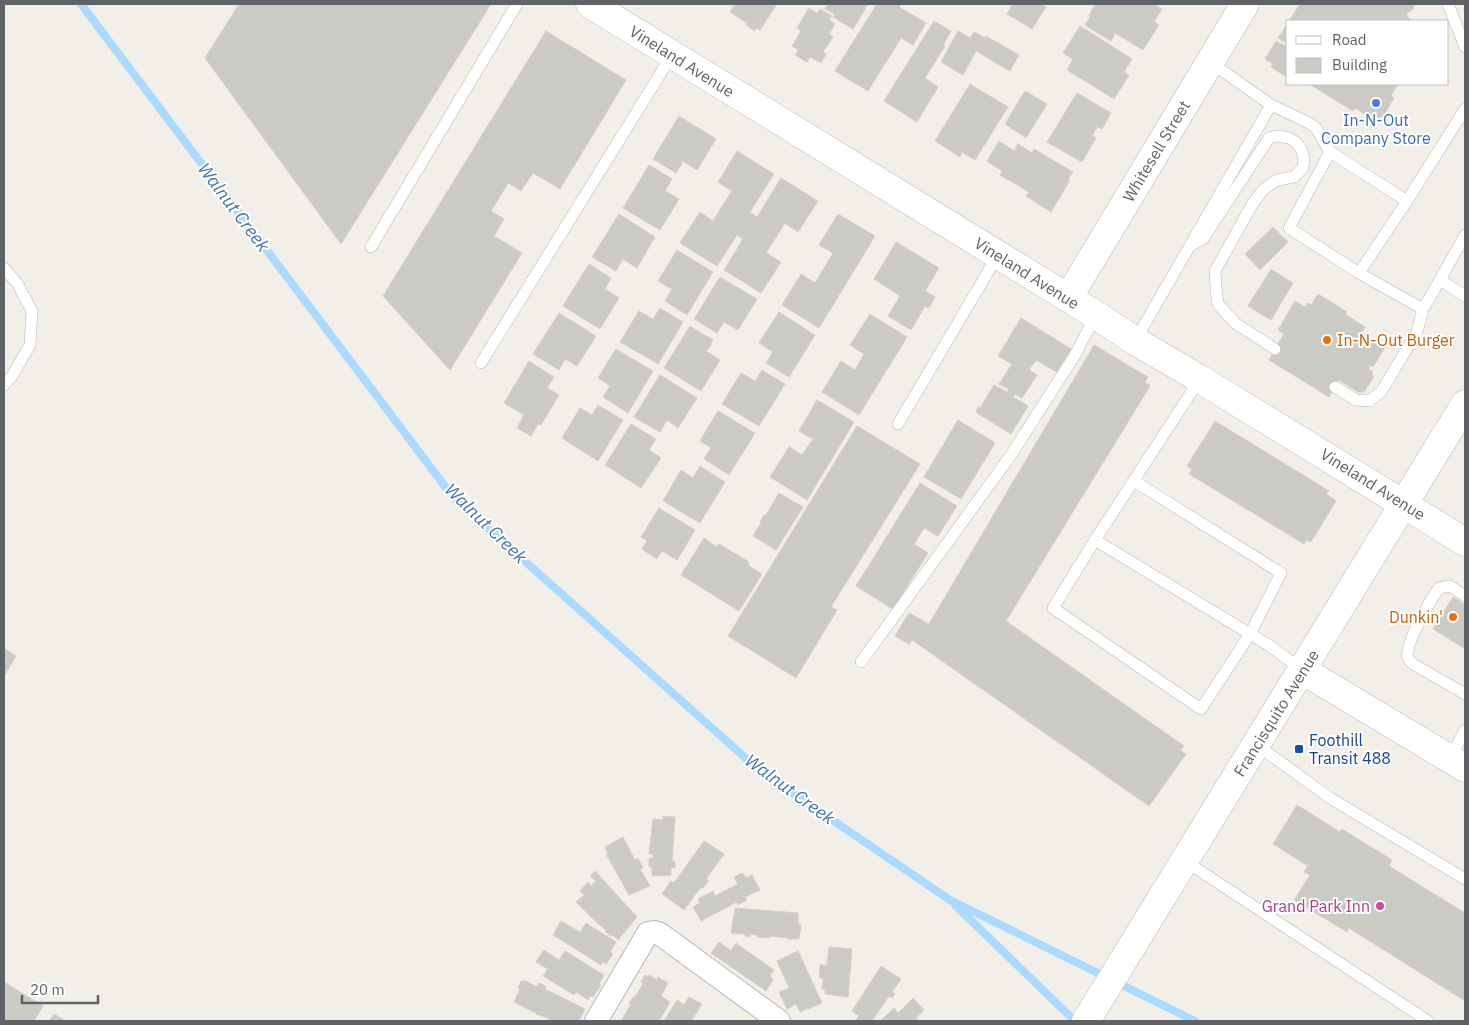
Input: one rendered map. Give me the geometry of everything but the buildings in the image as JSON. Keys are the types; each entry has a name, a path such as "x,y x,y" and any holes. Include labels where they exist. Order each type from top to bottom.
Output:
{"street":[{"name":"Vineland Avenue","path":"590,4 1096,315 1135,341 1465,542"},
{"name":"Whitesell Street","path":"1068,298 1245,4"},
{"name":"Francisquito Avenue","path":"1086,1021 1465,404"},
{"path":"1302,670 1458,763"},
{"path":"596,1021 648,933 654,932 660,934 778,1021"}],"lane":[{"path":"371,247 517,4"},
{"path":"1448,4 1465,47"},
{"path":"481,363 672,55"},
{"path":"1210,62 1271,106 1309,123 1316,128 1330,152 1407,201"},
{"path":"1135,341 1271,106"},
{"path":"1359,273 1465,109"},
{"path":"1190,246 1203,239 1269,138 1277,136 1289,138 1296,142 1301,148 1304,158 1303,168 1294,177 1277,180 1264,189 1254,202 1215,271 1218,304 1234,323 1275,349"},
{"path":"1330,152 1289,228 1359,273 1423,309"},
{"path":"1277,180 1314,183"},
{"path":"1335,387 1356,400 1369,401 1381,392 1417,332 1423,309 1465,235"},
{"path":"898,424 998,256"},
{"path":"4,268 17,283 32,311 30,345 12,376 4,384"},
{"path":"1440,280 1465,296"},
{"path":"861,662 1011,455 1075,355 1096,315"},
{"path":"1134,481 1281,573 1250,634 1201,709 1053,608 1095,540 1200,379"},
{"path":"1095,540 1270,646 1302,670"},
{"path":"1465,596 1450,586 1439,588 1421,620 1408,651 1408,658 1413,664 1465,694"},
{"path":"1458,763 1465,730"},
{"path":"1257,745 1330,798 1465,879"},
{"path":"1185,861 1428,1021"}],"waterway":[{"name":"Walnut Creek","path":"81,4 453,497 759,770 950,900 1195,1021"},
{"name":"Walnut Creek","path":"956,906 1075,1021"}],"place":[{"name":"In-N-Out Company Store","path":"1376,103"},
{"name":"In-N-Out Burger","path":"1327,340"},
{"name":"Dunkin'","path":"1453,617"},
{"name":"Foothill Transit 488","path":"1299,749"},
{"name":"Grand Park Inn","path":"1380,906"}]}
